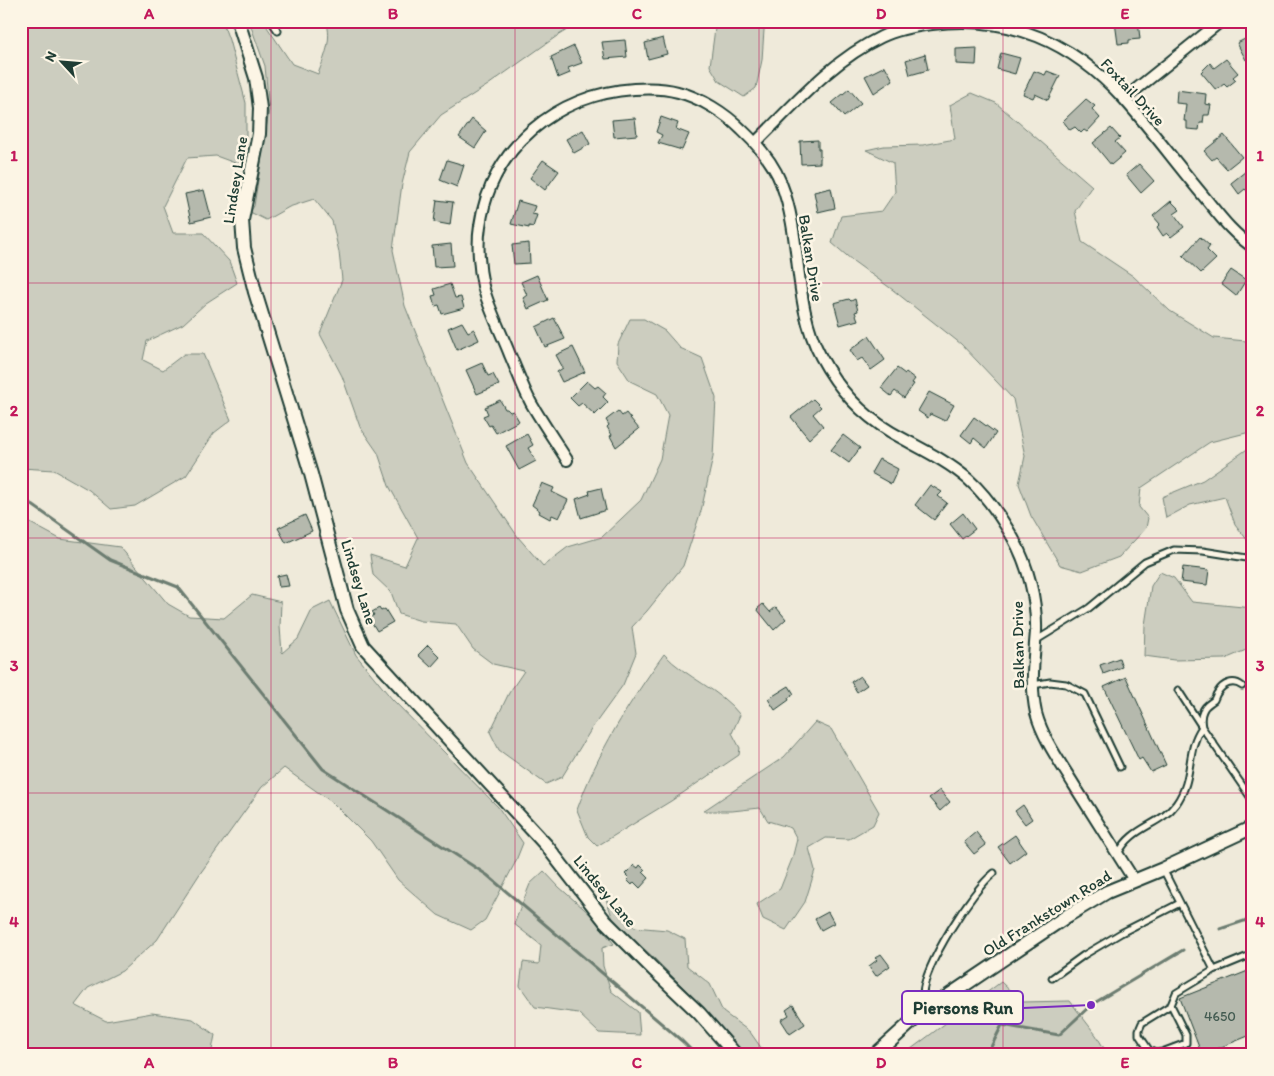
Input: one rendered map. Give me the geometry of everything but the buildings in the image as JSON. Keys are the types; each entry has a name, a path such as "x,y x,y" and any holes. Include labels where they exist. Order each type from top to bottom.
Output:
{"street":[{"name":"Lindsey Lane","path":"238,21 256,78 260,108 259,134 242,220 244,248 255,292 312,474 348,610 363,646 546,845 605,921 700,1013 736,1055"},
{"path":"1124,100 1221,21"},
{"name":"Foxtail Drive","path":"755,143 823,76 842,61 882,36 912,27 954,22 994,24 1026,32 1064,48 1094,70 1124,100 1227,225 1253,247"},
{"name":"Balkan Drive","path":"567,460 530,401 483,286 479,252 479,228 486,200 499,170 517,144 535,126 558,110 615,90 650,88 678,92 707,104 739,126 770,161 781,182 789,209 801,298 809,330 819,354 835,382 867,416 891,432 929,452 968,479 992,506 1013,538 1030,582 1034,604 1036,628 1033,694 1037,716 1049,744 1134,880"},
{"name":"Old Frankstown Road","path":"875,1055 928,1009 1068,916 1108,892 1163,869 1253,827"}],"lane":[{"path":"271,21 278,31"},
{"path":"1035,642 1090,608 1145,562 1174,550 1203,551 1253,559"},
{"path":"1033,685 1050,682 1066,684 1085,694 1120,767"},
{"path":"1117,854 1123,843 1130,837 1176,805 1189,777 1193,745 1202,727 1201,717 1203,710 1214,699 1219,690 1233,682 1242,686"},
{"path":"1178,690 1253,801"},
{"path":"1163,869 1214,970"},
{"path":"928,1009 923,994 926,981 944,941 957,917 987,878 994,873"},
{"path":"1052,978 1084,955 1121,933 1180,902"},
{"path":"1171,1005 1186,1035 1186,1044 1155,1053 1149,1050 1139,1036 1142,1023 1171,1005 1176,994 1214,970 1253,954"}],"shaded area":[{"path":"21,21 222,21 246,103 246,142 243,166 216,156 187,158 163,206 173,233 203,233 229,261 237,283 206,303 183,324 147,341 143,360 163,370 184,354 203,354 231,420 214,433 186,476 135,506 111,509 89,490 54,470 21,468"},
{"path":"249,21 263,21 292,64 318,74 325,55 329,35 326,21 582,21 441,115 410,152 402,184 393,250 405,306 468,463 518,537 543,566 568,547 602,537 641,500 660,459 668,415 657,394 630,381 617,361 618,344 630,319 644,319 665,331 680,348 702,358 716,398 713,457 701,511 683,566 632,627 636,653 623,685 592,728 562,777 546,784 499,750 490,732 509,693 524,671 493,664 473,649 456,624 421,621 399,614 391,592 373,575 370,555 405,566 418,538 389,486 378,453 360,427 342,376 320,334 342,280 339,252 332,221 314,199 289,207 266,220 250,212 254,206 269,110 265,66"},
{"path":"716,21 767,21 764,30 762,60 756,88 744,97 719,81 710,66"},
{"path":"972,93 996,103 1092,186 1075,211 1082,242 1133,276 1170,311 1214,338 1246,341 1253,348 1253,427 1250,432 1210,442 1141,488 1139,507 1148,518 1146,528 1119,557 1082,571 1060,565 1031,516 1019,484 1025,456 1013,399 961,344 832,243 841,216 882,211 895,192 893,163 866,150 884,146 923,145 955,139 950,105"},
{"path":"1253,445 1253,545 1251,545 1235,524 1225,497 1190,505 1166,518 1162,497 1203,480"},
{"path":"21,518 60,539 120,547 168,604 189,616 224,618 252,595 281,602 282,653 298,639 312,610 330,601 356,655 392,699 498,807 523,843 515,863 485,920 471,930 438,915 398,880 371,841 333,803 284,768 262,787 199,875 157,940 122,971 88,988 75,1005 106,1021 152,1013 193,1019 215,1035 211,1055 21,1055"},
{"path":"1160,572 1174,578 1192,602 1253,608 1253,647 1225,659 1174,660 1144,656 1145,625 1151,586"},
{"path":"664,654 682,670 723,698 740,715 732,733 740,748 739,755 671,801 597,846 588,837 577,810 594,768 615,729 638,691"},
{"path":"815,722 831,729 879,812 873,825 849,839 826,838 809,848 815,870 805,902 786,930 763,919 757,904 780,889 792,859 797,839 791,828 768,821 760,808 732,811 703,811 784,757"},
{"path":"544,871 591,915 614,944 602,948 603,966 611,991 638,1012 640,1035 599,1033 578,1013 535,1007 520,986 523,962 539,964 541,945 514,924 530,884"},
{"path":"606,899 634,927 667,930 685,939 687,966 710,984 723,1012 750,1032 762,1049 763,1055 742,1055 732,1039 705,1009 653,957 614,922"},
{"path":"1001,982 1022,1002 1070,1001 1096,1035 1108,1055 903,1055"}],"waterway":[{"path":"21,497 110,560 178,587 323,769 487,875 696,1055"},
{"path":"1220,929 1253,918"},
{"path":"987,1055 1002,1025 1059,1035 1091,1005 1183,950"}],"place":[{"name":"Piersons Run","path":"1091,1005"}]}
